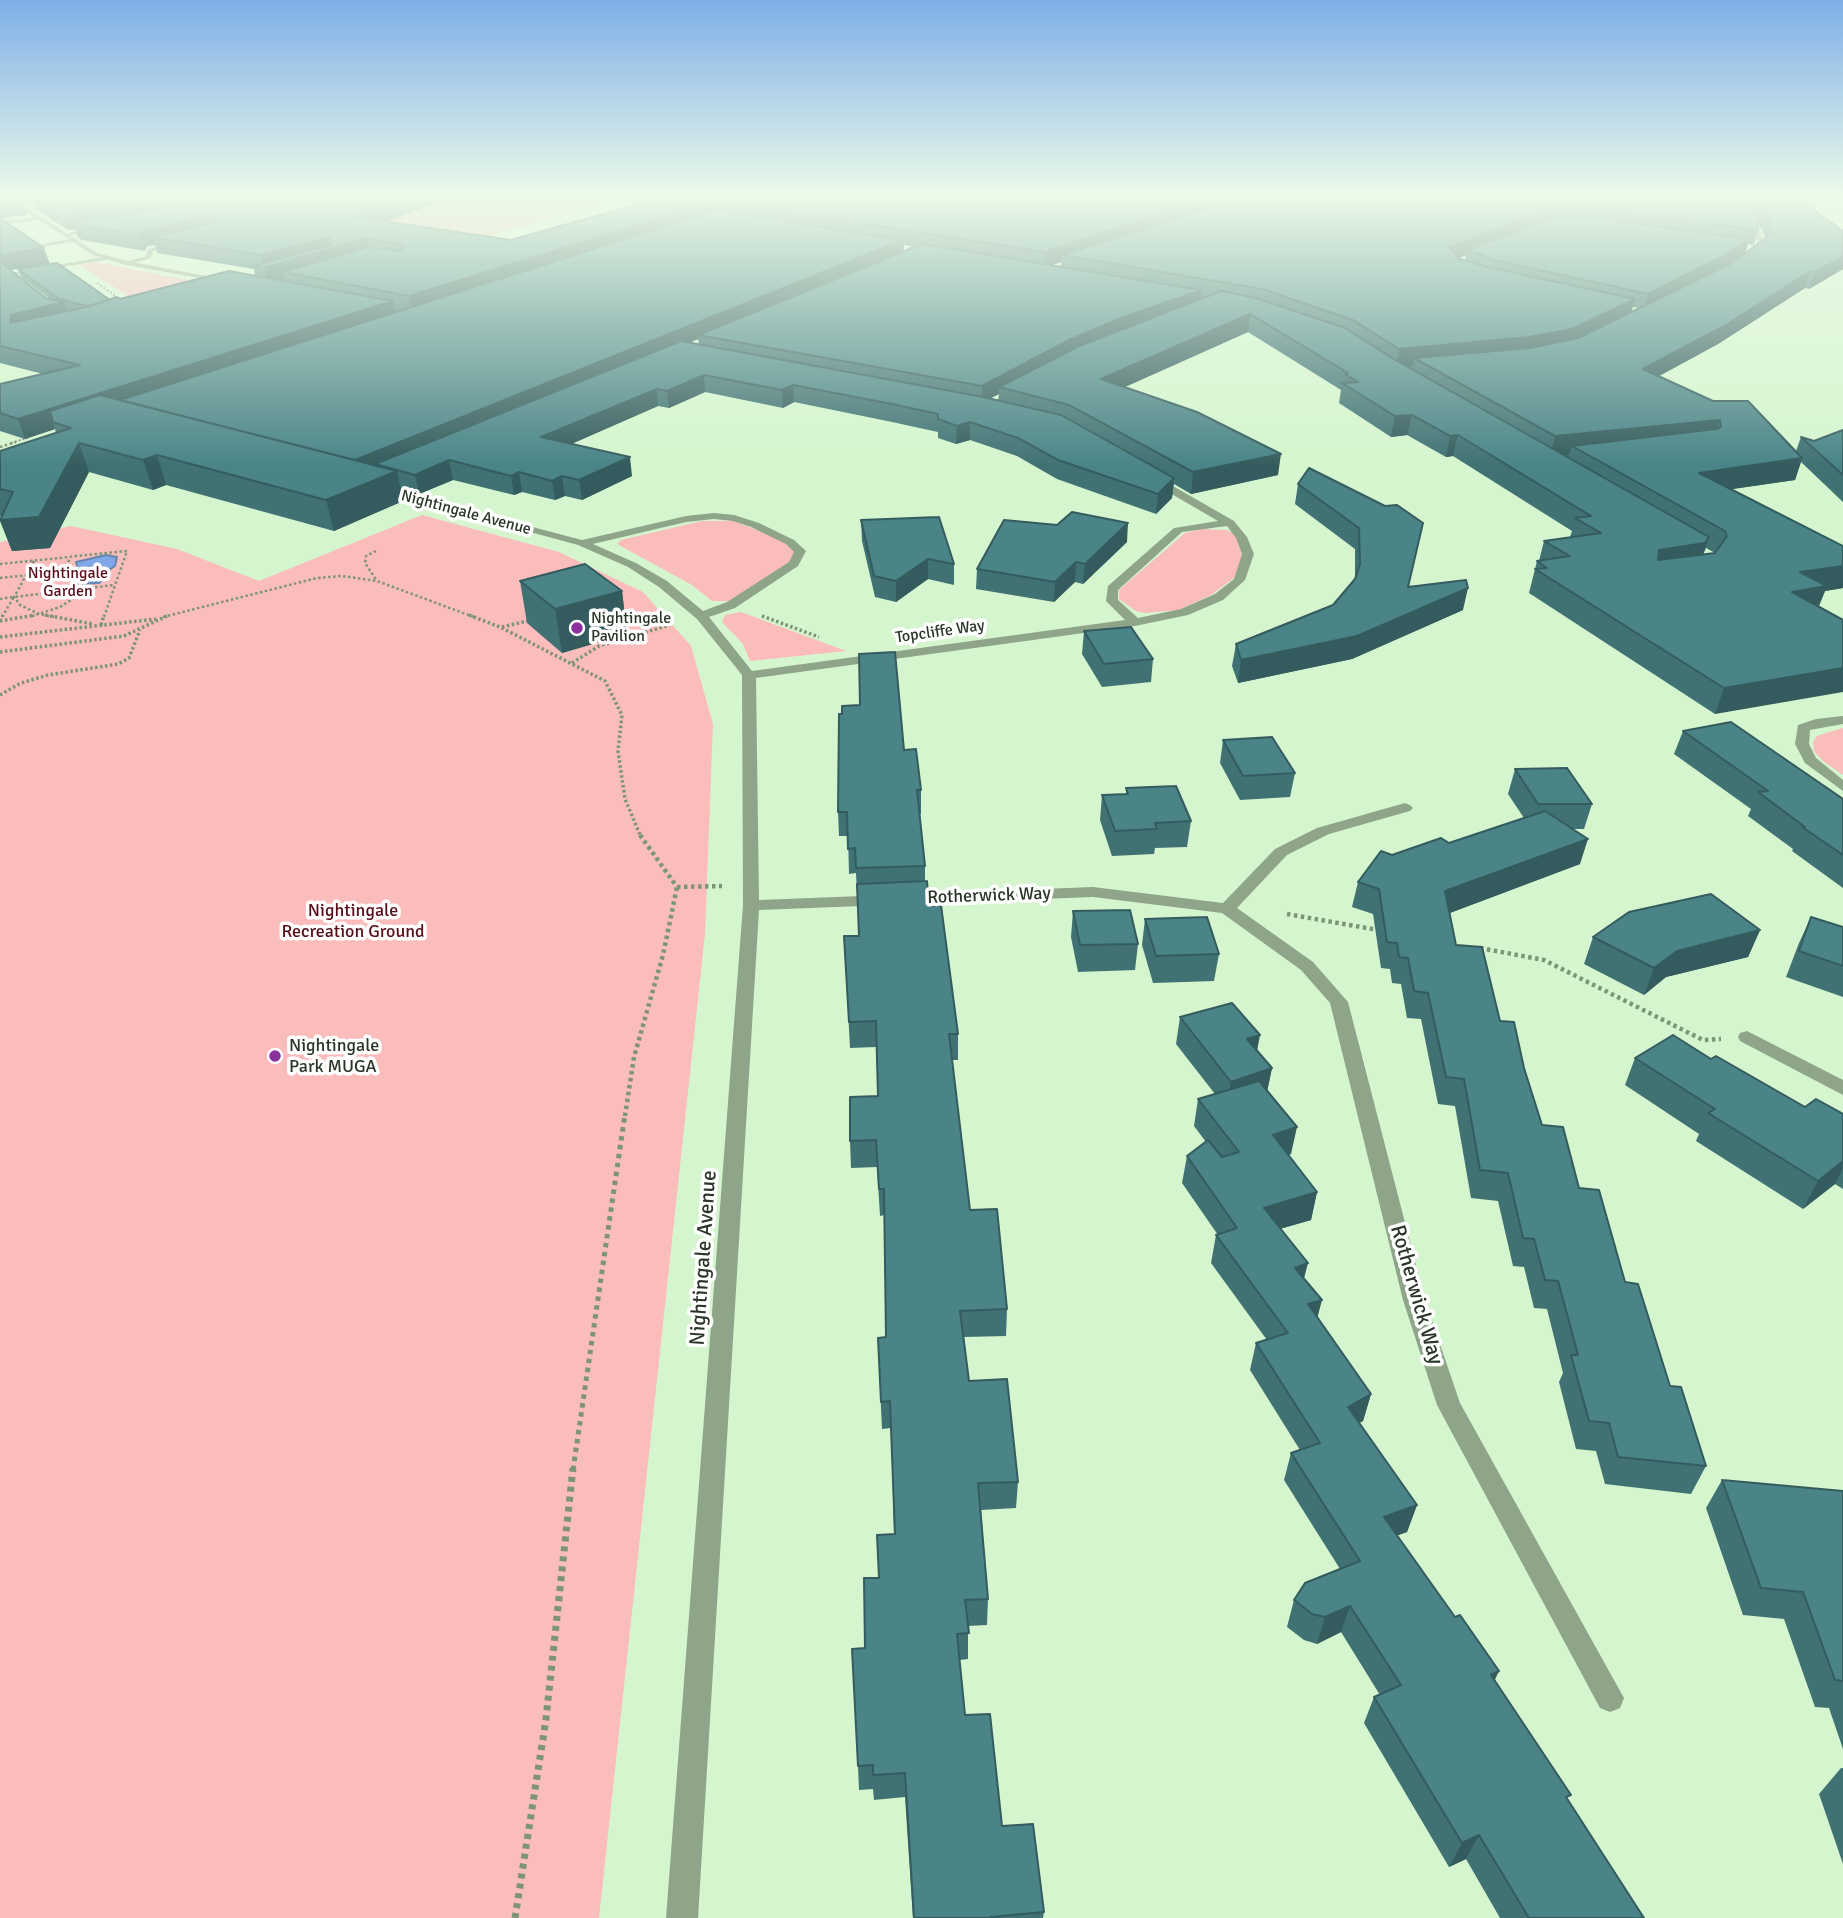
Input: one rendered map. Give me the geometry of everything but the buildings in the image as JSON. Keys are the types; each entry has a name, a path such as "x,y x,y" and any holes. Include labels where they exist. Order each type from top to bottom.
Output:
{"street":[{"path":"27,288 30,290"},
{"path":"209,289 216,288"},
{"name":"Topcliffe Way","path":"749,675 1135,622 1184,612 1219,597 1239,580 1248,554 1241,537 1230,523 1147,475"},
{"name":"Nightingale Avenue","path":"361,485 582,543 632,565 663,584 701,616 749,675 750,895 682,1918"},
{"name":"Nightingale Avenue","path":"582,543 685,519 714,516 734,518 755,526 790,541 800,551 794,564 731,605 701,616"},
{"path":"1135,622 1112,601 1112,589 1178,530 1230,523"},
{"path":"1843,720 1816,723 1803,729 1802,744 1810,761 1843,788"},
{"path":"1227,909 1281,852 1323,831 1405,808"},
{"name":"Rotherwick Way","path":"750,895 1093,892 1227,909 1271,937 1307,966 1339,1002 1415,1300 1449,1405 1610,1698"},
{"path":"1746,1037 1843,1088"}],"path":[{"path":"0,447 36,435"},
{"path":"0,564 127,551 101,625"},
{"path":"376,551 366,556 365,563 377,581"},
{"path":"59,574 71,557"},
{"path":"0,621 34,560"},
{"path":"0,578 27,573 59,574 72,578 78,584 74,598 60,607 40,614 0,621"},
{"path":"0,637 157,619 287,583 317,578 342,576 377,581 502,628 605,681 622,715 618,751 625,799 643,842 677,887 750,895"},
{"path":"0,599 115,584"},
{"path":"13,597 20,605 40,614 101,625"},
{"path":"731,605 821,638"},
{"path":"572,663 599,646 701,616"},
{"path":"502,628 542,617"},
{"path":"0,652 113,638 140,631 157,619"},
{"path":"0,695 21,683 48,675 118,664 129,658 140,631"},
{"path":"515,1918 546,1719 568,1501 634,1056 663,955 677,887"},
{"path":"1227,909 1273,911 1382,931"},
{"path":"1477,948 1544,960 1703,1040 1746,1037"}],"green space":[{"path":"115,288 177,288 133,299"},
{"name":"Nightingale Recreation Ground","path":"422,515 559,552 643,592 691,646 713,724 705,934 599,1918 0,1918 0,542 71,526 177,549 259,581"},
{"path":"702,521 734,521 787,542 796,552 792,563 731,601 712,601 692,585 617,544 621,540"},
{"path":"1202,529 1234,533 1241,548 1241,563 1234,578 1211,595 1179,610 1145,613 1136,611 1119,599 1119,590 1185,533"},
{"path":"741,612 846,651 750,661 743,644 722,622 725,615"},
{"path":"1843,728 1843,775 1823,761 1814,751 1813,742 1817,736"}],"water":[{"path":"106,555 117,557 115,566 106,572 106,576 99,583 82,584 76,562"}],"place":[{"name":"Nightingale Pavilion","path":"577,628"},
{"name":"Nightingale Park MUGA","path":"275,1056"}],"park label":[{"name":"Nightingale Garden","path":"68,583"}]}
